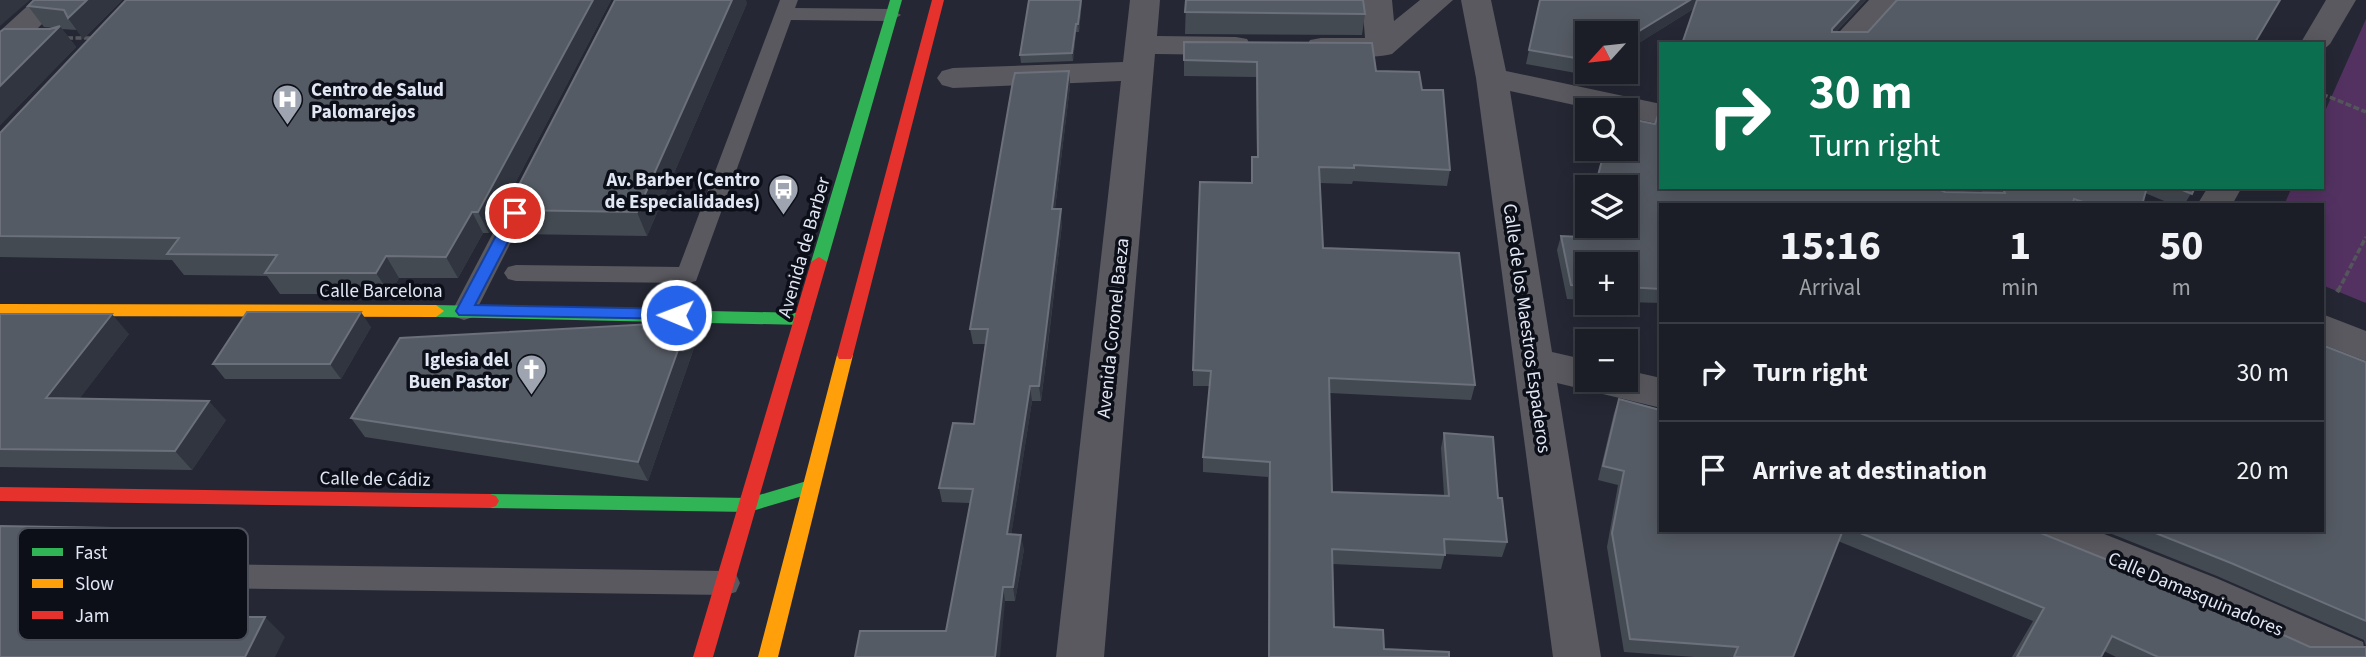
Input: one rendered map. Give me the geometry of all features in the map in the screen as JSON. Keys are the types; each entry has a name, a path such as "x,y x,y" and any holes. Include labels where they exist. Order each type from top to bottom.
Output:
{"main road":[{"path":"768,657 810,486 938,0"},
{"name":"Avenida de Barber","path":"703,657 894,8"},
{"name":"Calle Barcelona","path":"0,310 464,311 803,319"},
{"path":"749,505 810,486"},
{"name":"Calle de Cádiz","path":"0,494 749,505"}],"street":[{"path":"4,41 51,0"},
{"name":"Avenida Coronel Baeza","path":"1080,657 1145,0"},
{"path":"1377,0 1381,47"},
{"path":"953,78 1273,46 1381,47 1438,0"},
{"name":"Calle de los Maestros Espaderos","path":"1476,0 1492,78 1577,657"},
{"path":"1845,42 1886,0"},
{"path":"2316,42 2342,0"},
{"path":"4,41 66,38"},
{"path":"1492,78 1659,114"},
{"path":"2326,315 2366,346"},
{"path":"1533,362 1575,372"},
{"path":"1638,388 1659,393"},
{"name":"Calle Damasquinadores","path":"2050,532 2200,592 2346,657"}],"lane":[{"path":"516,273 688,275 787,7 894,8"},
{"path":"464,311 535,173"},
{"path":"248,577 726,583"}],"path":[{"path":"66,38 106,38"},
{"path":"2324,95 2366,112"},
{"path":"2326,315 2366,237"}],"shaded area":[{"path":"2366,19 2366,303 2324,286 2324,203 2285,203 2291,189 2324,189 2324,114"}],"building":[{"path":"34,0 87,0 68,18 64,10 28,6"},
{"path":"126,0 593,0 478,212 472,212 446,257 386,256 376,273 265,273 277,255 167,254 179,238 0,236 0,133"},
{"path":"615,0 732,0 637,212 506,210"},
{"path":"1029,0 1081,0 1072,53 1020,55"},
{"path":"1186,0 1363,0 1365,14 1185,12"},
{"path":"1540,0 1690,0 1638,32 1638,21 1575,21 1575,58 1529,50"},
{"path":"1697,0 1859,0 1832,32 1868,32 1897,0 2280,0 2255,42 1683,42"},
{"path":"60,26 0,86 0,32 4,29 50,29"},
{"path":"1184,42 1372,43 1376,71 1419,72 1422,90 1443,90 1450,170 1354,165 1354,168 1319,167 1323,248 1459,253 1475,385 1329,378 1332,492 1449,496 1444,433 1493,437 1498,498 1502,498 1507,542 1444,539 1445,555 1332,549 1334,627 1383,630 1384,649 1449,652 1449,657 1269,657 1270,462 1203,457 1211,371 1193,370 1200,182 1252,183 1252,157 1258,157 1257,62 1184,60"},
{"path":"1069,71 1052,209 1061,209 1039,386 1030,386 1007,534 1021,535 1013,587 1003,587 995,657 855,657 860,631 946,631 973,489 939,488 953,423 974,424 988,329 970,329 1013,81 1015,73"},
{"path":"1659,112 1659,189 1938,189 1945,192 2005,193 2003,189 2146,189 2143,203 2086,203 2074,199 2073,203 1659,203 1659,289 1638,288 1638,252 1575,252 1575,285 1571,285 1561,236 1638,238 1638,175 1598,175 1602,161 1638,161 1638,120 1655,124"},
{"path":"2180,189 2194,189 2192,194"},
{"path":"247,312 361,312 330,364 213,364"},
{"path":"0,314 112,314 46,398 209,401 175,451 0,449"},
{"name":"Iglesia del Buen Pastor","path":"688,322 638,462 351,418 400,338"},
{"path":"2324,346 2366,362 2366,621 2153,532 2324,532"},
{"path":"1619,399 1659,410 1659,532 1842,532 1793,657 1734,657 1738,647 1630,639 1612,533 1624,471 1603,466"},
{"path":"0,526 110,528 18,528 18,640 248,640 248,617 265,617 245,657 0,657"},
{"path":"1858,532 2038,532 2197,596 2310,647 2366,647 2366,657 2158,657 2112,636 2101,657 2017,657 2044,608"}],"traffic: fast":[{"path":"819,262 896,0"},
{"path":"436,311 803,319"},
{"path":"490,501 749,505 810,487"}],"traffic: slow":[{"path":"0,310 436,311"},
{"path":"768,657 845,355"}],"traffic: jam":[{"path":"845,355 938,0"},
{"path":"703,657 819,262"},
{"path":"0,494 490,501"}],"place":[{"name":"Centro de Salud Palomarejos","path":"288,127"},
{"name":"Av. Barber (Centro de Especialidades)","path":"783,217"},
{"name":"Iglesia del Buen Pastor","path":"532,397"}],"route":[{"path":"515,213 464,311 676,315"}]}
